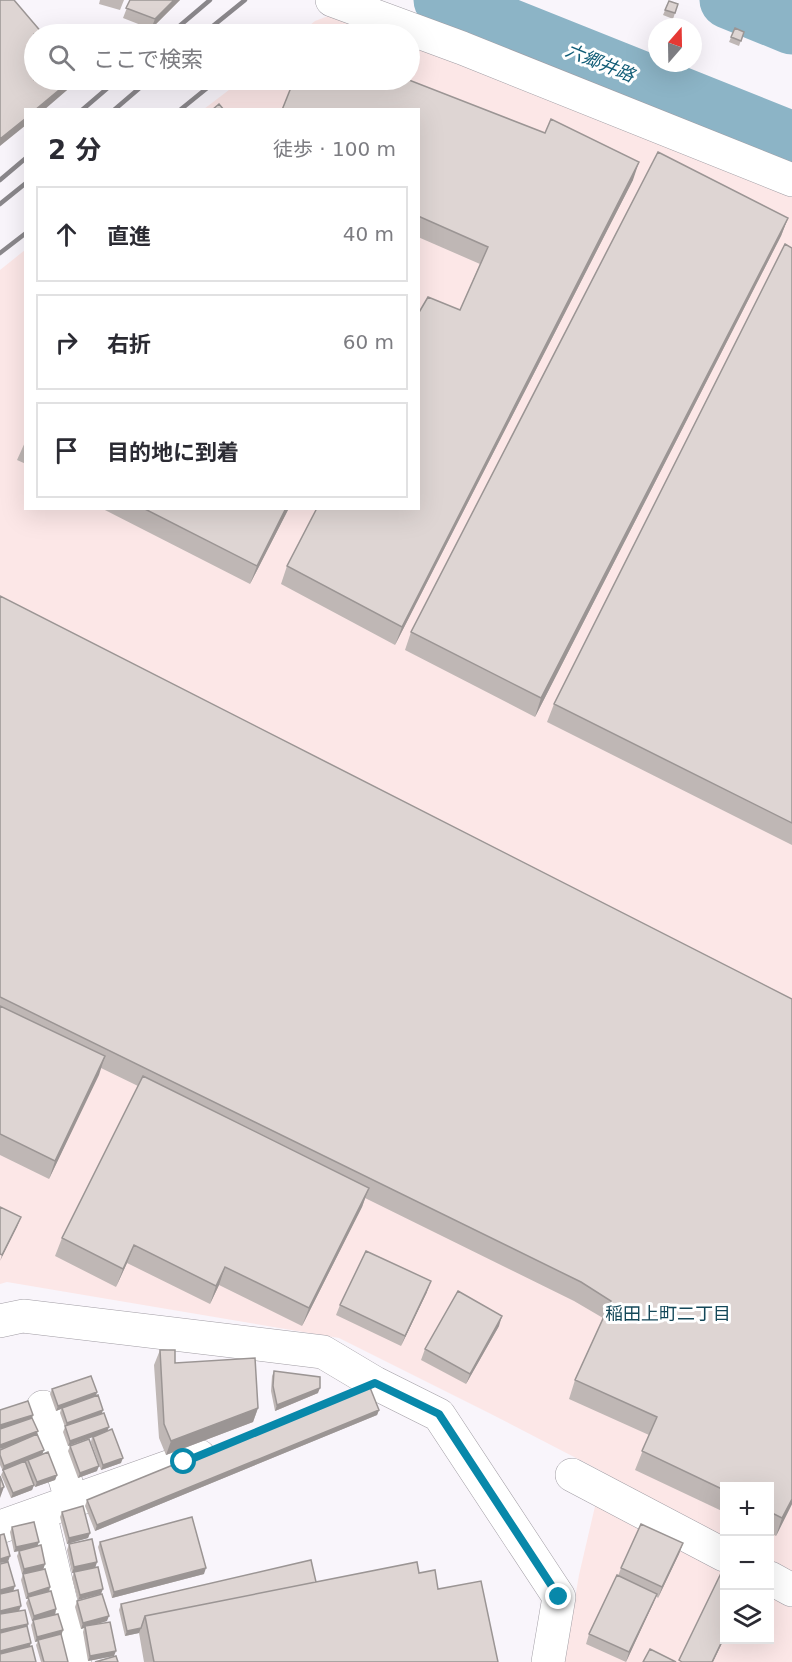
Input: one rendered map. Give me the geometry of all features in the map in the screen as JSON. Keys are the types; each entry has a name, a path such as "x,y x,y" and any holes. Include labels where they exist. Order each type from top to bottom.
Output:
{"street":[{"path":"332,0 397,24"},
{"path":"420,32 792,180"},
{"path":"0,1321 23,1316 323,1352 375,1383 439,1414 559,1597 548,1662"},
{"path":"343,1396 375,1383"},
{"path":"44,1407 72,1502"},
{"path":"0,1527 184,1462 226,1444"},
{"path":"572,1475 720,1553"},
{"path":"40,1513 75,1662"},
{"path":"774,1580 792,1590"}],"shaded area":[{"path":"331,15 361,24 311,24"},
{"path":"420,43 792,189 792,1662 564,1662 579,1575 603,1472 339,1338 7,1282 0,1284 0,270 24,251 24,510 420,510 420,108 205,108 229,90 420,90"}],"building":[{"path":"0,0 14,0 34,24 24,24 24,90 59,90 37,108 24,108 24,120 0,139"},
{"path":"130,0 174,0 155,19 126,8"},
{"path":"669,1 678,4 675,13 665,10"},
{"path":"735,28 744,32 741,41 731,37"},
{"path":"420,84 545,133 551,119 639,162 402,627 287,566 316,510 420,510 420,311 428,297 460,310 488,247 420,217 420,108 283,108 290,90 420,90"},
{"path":"658,152 788,218 541,698 411,632"},
{"path":"785,244 792,248 792,823 554,704"},
{"path":"147,510 285,510 257,566"},
{"path":"0,596 792,999 792,1499 782,1518 774,1514 774,1482 720,1482 720,1488 642,1451 657,1417 575,1380 611,1301 581,1282 0,997"},
{"path":"0,1006 105,1056 55,1161 0,1134"},
{"path":"143,1076 369,1188 309,1308 225,1267 216,1286 134,1245 123,1269 62,1238"},
{"path":"0,1207 21,1217 2,1255 0,1254"},
{"path":"366,1251 431,1281 405,1336 340,1305"},
{"path":"458,1291 502,1316 470,1374 425,1349"},
{"path":"160,1350 175,1350 175,1363 255,1358 258,1408 171,1441 164,1424"},
{"path":"274,1371 320,1377 320,1388 277,1405 273,1386"},
{"path":"91,1376 97,1392 58,1406 52,1389"},
{"path":"369,1385 379,1410 97,1525 87,1500"},
{"path":"98,1395 103,1410 67,1423 62,1408"},
{"path":"28,1401 33,1415 0,1425 0,1410"},
{"path":"104,1413 109,1427 70,1441 65,1426"},
{"path":"32,1418 38,1431 0,1445 0,1429"},
{"path":"112,1429 123,1458 103,1465 93,1437"},
{"path":"37,1434 44,1450 4,1466 0,1450"},
{"path":"89,1439 99,1466 80,1473 70,1446"},
{"path":"48,1452 57,1475 37,1482 28,1460"},
{"path":"25,1461 34,1485 13,1493 3,1470"},
{"path":"0,1476 4,1487 0,1489"},
{"path":"83,1506 90,1533 69,1538 62,1512"},
{"path":"192,1517 206,1568 114,1592 100,1542"},
{"path":"34,1522 39,1542 16,1547 12,1527"},
{"path":"641,1524 683,1543 662,1587 621,1568"},
{"path":"4,1534 10,1556 0,1559 0,1535"},
{"path":"92,1539 97,1562 74,1567 69,1544"},
{"path":"41,1545 45,1564 24,1569 19,1551"},
{"path":"311,1560 316,1582 145,1616 141,1628 127,1631 121,1604"},
{"path":"8,1562 15,1586 0,1590 0,1564"},
{"path":"417,1562 419,1573 435,1570 438,1589 481,1581 498,1662 154,1662 145,1616"},
{"path":"98,1567 103,1589 80,1595 74,1572"},
{"path":"45,1569 50,1587 28,1594 23,1574"},
{"path":"617,1575 657,1594 629,1652 589,1634"},
{"path":"720,1575 721,1644 712,1662 682,1662 679,1660"},
{"path":"18,1590 21,1606 0,1611 0,1594"},
{"path":"51,1591 56,1609 34,1616 28,1597"},
{"path":"102,1594 109,1616 83,1623 77,1601"},
{"path":"25,1610 28,1624 0,1630 0,1614"},
{"path":"58,1614 63,1630 37,1637 33,1620"},
{"path":"110,1622 116,1651 90,1656 85,1626"},
{"path":"27,1626 31,1643 0,1651 0,1633"},
{"path":"61,1634 68,1662 44,1662 38,1640"},
{"path":"32,1646 36,1662 0,1662 0,1654"},
{"path":"650,1649 676,1662 643,1662"},
{"path":"116,1656 118,1662 95,1662"}],"waterway":[{"name":"六郷井路","path":"442,0 792,140"},
{"path":"728,0 792,26"}],"railway":[{"path":"182,24 210,0"},
{"path":"215,24 245,0"},
{"path":"84,108 105,90"},
{"path":"116,108 137,90"},
{"path":"182,108 205,90"},
{"path":"0,180 24,160"},
{"path":"0,204 24,185"},
{"path":"0,253 24,235"}],"district":[{"name":"稲田上町二丁目","path":"668,1314"}],"route":[{"path":"184,1462 375,1383 439,1414 559,1597"}]}
